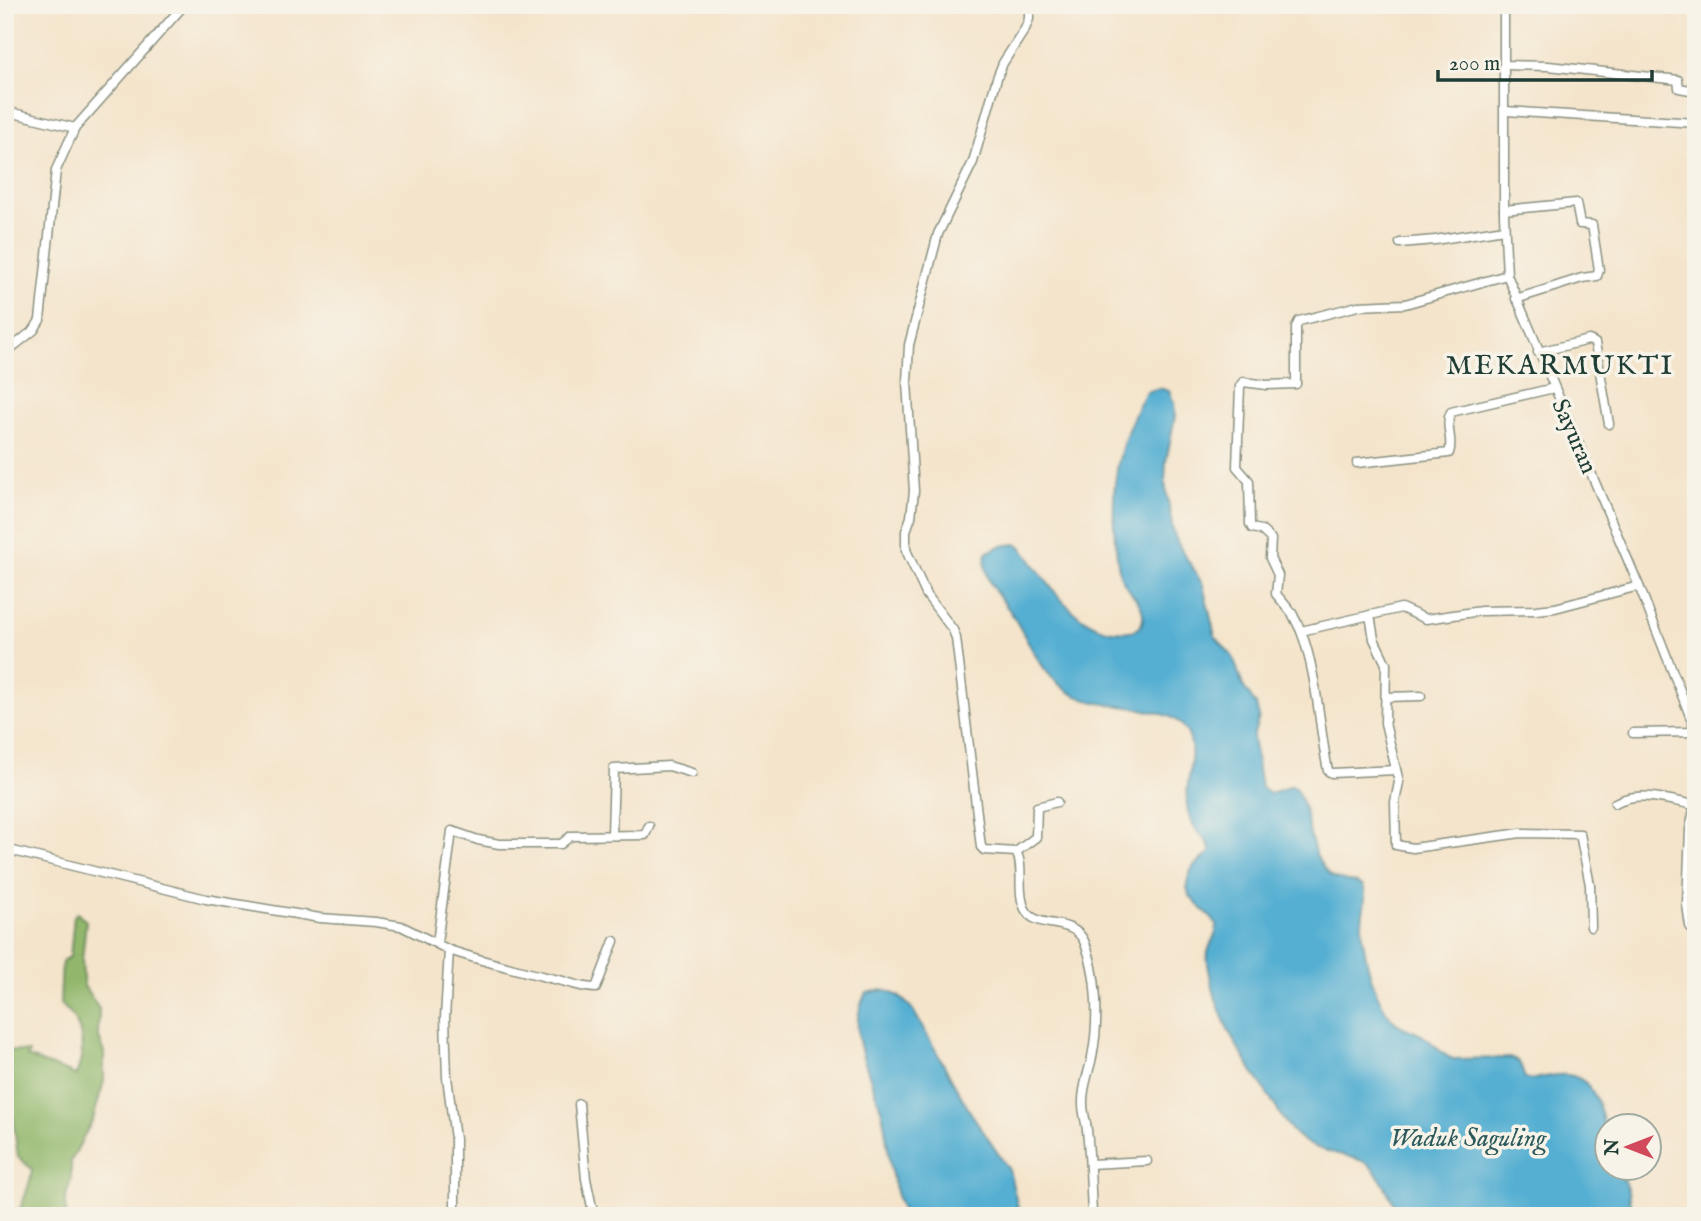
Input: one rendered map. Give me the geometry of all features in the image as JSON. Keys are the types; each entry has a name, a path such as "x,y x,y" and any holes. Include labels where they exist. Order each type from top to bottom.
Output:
{"street":[{"path":"5,352 34,330 40,320 56,170 75,128 184,5"},
{"path":"1029,5 1025,29 1003,63 997,78 973,162 938,234 909,345 907,363 914,491 911,517 906,531 906,550 926,594 956,638 981,847 984,850 1016,852 1036,837 1037,807 1057,802"},
{"name":"Sayuran","path":"1504,5 1504,229 1507,275 1639,586 1696,731"},
{"path":"1504,65 1556,66 1678,80 1679,88 1696,91"},
{"path":"5,111 75,128"},
{"path":"1505,111 1696,123"},
{"path":"1504,210 1576,203 1580,224 1592,225 1598,263 1597,276 1582,278 1516,299"},
{"path":"1400,243 1504,229"},
{"path":"1396,770 1328,771 1318,724 1317,697 1301,631 1292,613 1276,594 1278,575 1270,558 1271,539 1250,524 1248,481 1237,467 1240,386 1243,382 1296,384 1296,327 1299,321 1358,306 1405,304 1507,275"},
{"path":"1538,352 1590,340 1595,342 1609,424"},
{"path":"1357,463 1449,453 1451,445 1448,418 1451,412 1553,387"},
{"path":"1301,631 1401,608 1426,619 1481,611 1555,608 1639,586"},
{"path":"1370,615 1374,639 1386,664 1385,723 1400,787 1395,802 1397,847 1413,848 1521,833 1582,835 1590,885 1591,927"},
{"path":"1387,697 1422,696"},
{"path":"1633,733 1696,731"},
{"path":"612,834 614,768 673,766 692,773"},
{"path":"1615,803 1626,797 1637,796 1695,802 1690,829 1687,905 1690,926 1696,934"},
{"path":"437,943 452,831 492,843 543,845 561,844 571,836 645,835 649,826"},
{"path":"5,849 206,899 320,918 401,926 449,950 514,971 557,979 583,988 596,988 614,941"},
{"path":"1016,852 1019,857 1019,880 1026,911 1032,917 1067,926 1078,933 1084,941 1089,961 1097,1015 1094,1047 1082,1102 1090,1164 1092,1216"},
{"path":"449,950 445,1018 447,1077 455,1139 455,1216"},
{"path":"579,1104 592,1216"},
{"path":"1090,1164 1147,1161"}],"green space":[{"path":"77,913 86,921 83,980 99,1009 98,1034 104,1053 104,1081 93,1119 71,1161 66,1216 16,1216 32,1169 18,1157 13,1117 5,1116 7,1050 29,1052 27,1057 76,1075 81,1055 81,1036 74,1019 60,1004 62,961 70,957 74,916"}],"water":[{"name":"Waduk Saguling","path":"1159,388 1169,391 1174,403 1175,416 1166,462 1165,483 1173,531 1203,585 1215,636 1233,657 1243,686 1256,705 1259,717 1253,737 1261,788 1270,794 1294,786 1304,807 1312,842 1321,863 1332,876 1363,886 1364,948 1380,1001 1397,1024 1423,1036 1453,1059 1512,1058 1520,1064 1525,1078 1530,1080 1568,1075 1580,1079 1590,1087 1601,1112 1592,1112 1592,1182 1624,1182 1632,1216 1400,1216 1383,1182 1369,1165 1317,1148 1295,1134 1231,1036 1217,1002 1208,964 1208,951 1216,934 1217,924 1193,900 1187,886 1193,867 1210,852 1210,848 1196,830 1187,808 1192,751 1187,731 1176,720 1165,715 1087,700 1063,688 1046,671 1015,619 993,589 985,564 986,553 1000,546 1016,544 1022,548 1054,591 1080,617 1095,626 1112,631 1139,628 1143,612 1123,582 1118,564 1114,500 1118,463 1123,446 1136,410 1146,392"},
{"path":"883,990 900,997 913,1010 969,1110 1009,1170 1020,1216 905,1216 893,1180 883,1117 859,1040 860,1008 866,993"}],"district":[{"name":"MEKARMUKTI","path":"1560,364"}]}
